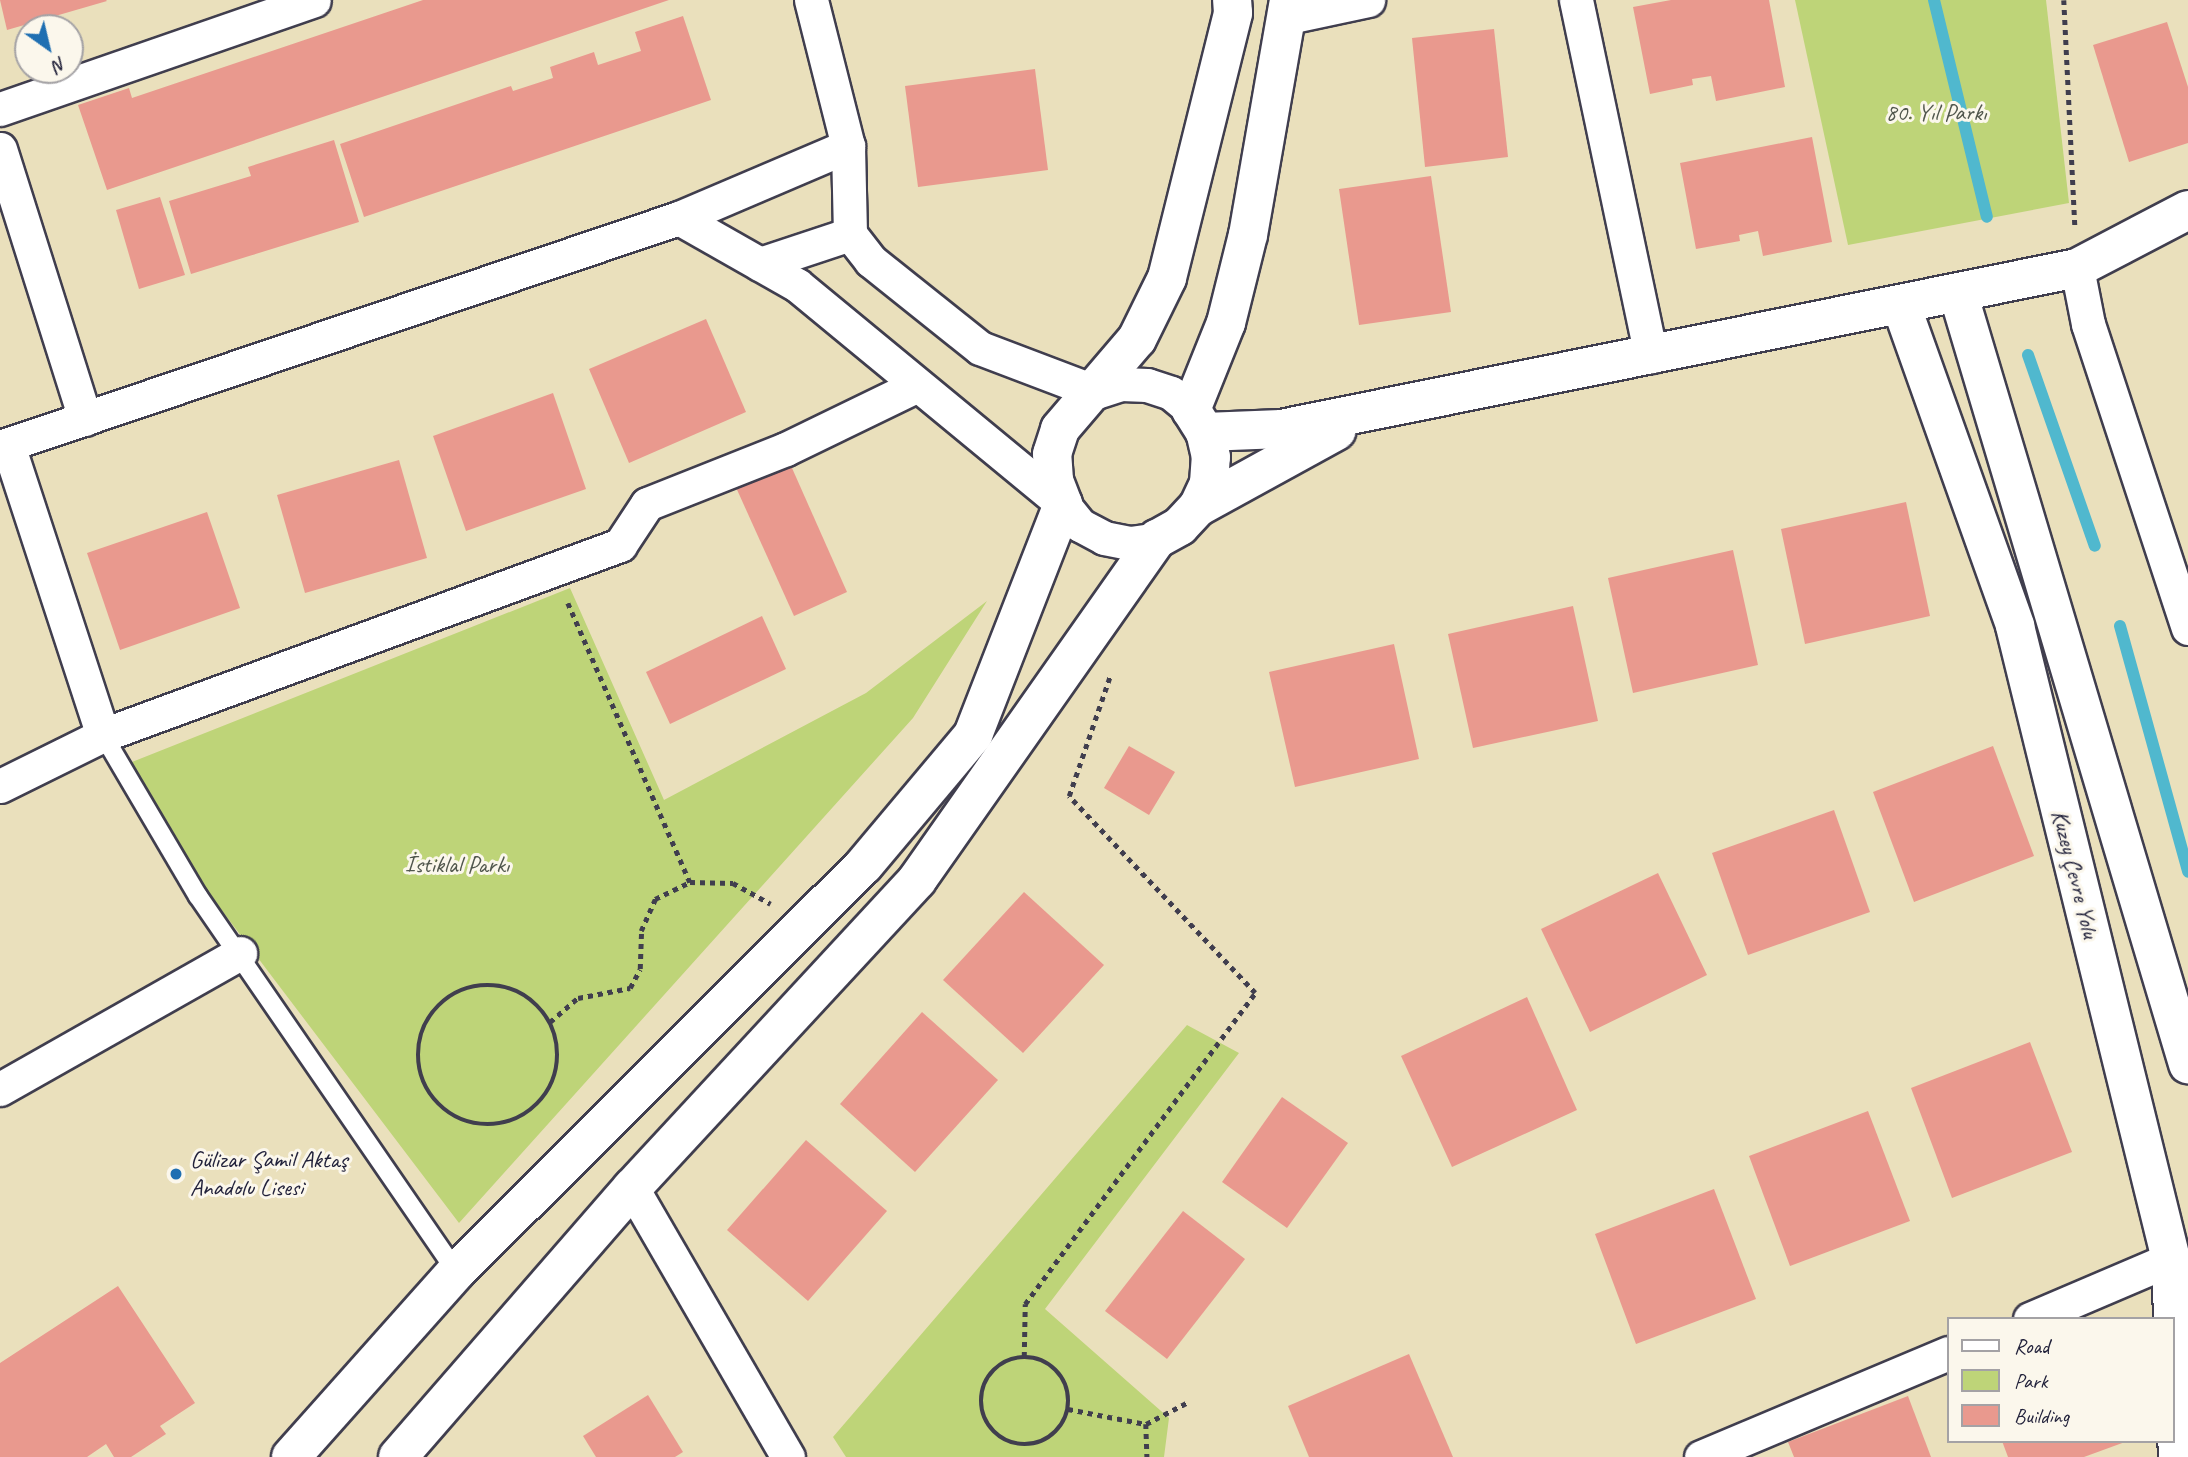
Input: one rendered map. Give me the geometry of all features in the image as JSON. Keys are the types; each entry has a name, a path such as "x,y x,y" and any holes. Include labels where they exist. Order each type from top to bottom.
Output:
{"main road":[{"path":"291,1457 456,1272 864,865 973,735 1063,505 1054,480 1052,454 1060,429 1075,408 1096,392 1137,339 1167,278 1233,13 1232,0"},
{"path":"1198,507 1209,483 1211,457 1198,421 1248,235 1289,8"},
{"path":"1198,421 1281,429 2077,268 2188,210"},
{"path":"1958,293 2188,1064"},
{"name":"Kuzey Çevre Yolu","path":"1901,305 2015,626 2171,1259 2173,1317"},
{"path":"398,1457 632,1188 917,880 1157,539 1180,526 1198,507 1375,411"},
{"name":"Kuzey Çevre Yolu","path":"2174,1344 2178,1457"}],"street":[{"path":"0,109 314,0"},
{"path":"811,0 848,146 850,234 871,261 980,348 1096,392 1121,384 1147,385 1171,393 1198,421"},
{"path":"1289,8 1368,0"},
{"path":"1576,0 1651,356"},
{"path":"103,735 4,446 679,218 848,146"},
{"path":"0,149 85,419"},
{"path":"679,218 797,285 1063,505 1080,525 1104,538 1130,543 1157,539"},
{"path":"760,264 850,234"},
{"path":"2077,268 2088,324 2181,584 2188,628"},
{"path":"0,786 103,735 620,545 647,504 786,449 916,386"},
{"path":"0,1089 240,953"},
{"path":"632,1188 788,1457"},
{"path":"2035,1317 2171,1259"},
{"path":"1701,1457 1946,1354"}],"lane":[{"path":"103,735 198,896 240,953 456,1272"}],"path":[{"path":"2064,0 2077,268"},
{"path":"554,570 690,882"},
{"path":"1024,1357 1025,1304 1255,993 1069,796 1113,667"},
{"path":"550,1022 578,998 630,988 640,969 642,931 655,899 690,882 733,883 806,923"},
{"path":"495,985 517,991 536,1004 550,1022 557,1043 554,1077 536,1106 517,1119 494,1125 470,1124 449,1114 431,1098 420,1076 417,1053 422,1030 451,995 472,987 495,985"},
{"path":"1024,1357 1051,1365 1061,1376 1068,1409 1057,1431 1039,1442 1018,1445 993,1433 981,1408 987,1378 1009,1360 1024,1357"},
{"path":"1068,1409 1146,1424 1188,1402"},
{"path":"1146,1424 1147,1457"}],"green space":[{"name":"80. Yıl Parkı","path":"1795,0 2046,0 2069,203 1848,245"},
{"name":"İstiklal Parkı","path":"570,588 664,800 866,693 987,601 913,718 459,1223 157,825 132,762"},
{"path":"1187,1025 1239,1053 1045,1309 1169,1418 1164,1457 846,1457 833,1437"}],"building":[{"path":"0,0 107,1 62,14 14,14 14,28 7,30"},
{"path":"423,0 669,0 107,190 78,105 129,88 132,98"},
{"path":"1671,0 1769,0 1785,87 1716,101 1711,76 1692,79 1693,85 1650,94 1633,7"},
{"path":"683,16 711,100 364,217 340,144 511,86 513,91 553,78 550,67 594,52 598,65 641,51 635,32"},
{"path":"2167,22 2188,87 2188,143 2129,162 2093,45"},
{"path":"1494,29 1508,157 1425,167 1412,38"},
{"path":"1035,69 1048,170 918,187 905,86"},
{"path":"1812,137 1832,242 1763,256 1758,231 1739,235 1740,241 1696,249 1680,163"},
{"path":"334,140 359,222 191,274 169,201 251,176 248,167"},
{"path":"1431,176 1451,312 1359,325 1339,189"},
{"path":"160,197 185,275 139,289 116,210"},
{"path":"706,319 746,412 629,463 589,369"},
{"path":"553,393 586,489 466,531 433,436"},
{"path":"788,459 847,592 794,616 734,483"},
{"path":"399,460 427,558 305,593 277,495"},
{"path":"1906,502 1930,616 1805,644 1781,529"},
{"path":"207,512 240,608 120,650 87,553"},
{"path":"1733,550 1758,665 1633,693 1608,578"},
{"path":"1573,606 1598,721 1473,748 1448,634"},
{"path":"762,616 786,669 670,724 646,672"},
{"path":"1394,644 1419,759 1295,787 1269,672"},
{"path":"1129,746 1175,772 1149,815 1104,788"},
{"path":"1993,746 2034,856 1914,902 1873,792"},
{"path":"1834,810 1870,912 1748,955 1712,853"},
{"path":"1658,873 1707,975 1590,1032 1541,929"},
{"path":"1024,892 1104,965 1023,1053 943,980"},
{"path":"1527,997 1577,1110 1452,1167 1401,1056"},
{"path":"922,1012 998,1080 915,1172 840,1104"},
{"path":"2030,1042 2072,1152 1952,1198 1911,1088"},
{"path":"1282,1097 1348,1143 1287,1228 1222,1182"},
{"path":"1868,1111 1910,1221 1790,1266 1749,1156"},
{"path":"806,1140 887,1211 808,1301 727,1230"},
{"path":"1714,1189 1756,1299 1636,1344 1595,1234"},
{"path":"1183,1211 1245,1259 1167,1359 1105,1311"},
{"path":"118,1286 195,1403 160,1426 166,1434 131,1457 114,1457 106,1444 87,1457 0,1457 0,1363"},
{"path":"1409,1354 1453,1457 1309,1457 1288,1406"},
{"path":"648,1395 683,1452 675,1457 596,1457 583,1436"},
{"path":"1908,1396 1931,1457 1794,1457 1788,1442"},
{"path":"2003,1443 2122,1443 2084,1457 2008,1457"}],"waterway":[{"path":"1934,0 1987,217"},
{"path":"2028,355 2095,546"},
{"path":"2120,626 2188,872"}],"place":[{"name":"Gülizar Şamil Aktaş Anadolu Lisesi","path":"176,1174"}]}
